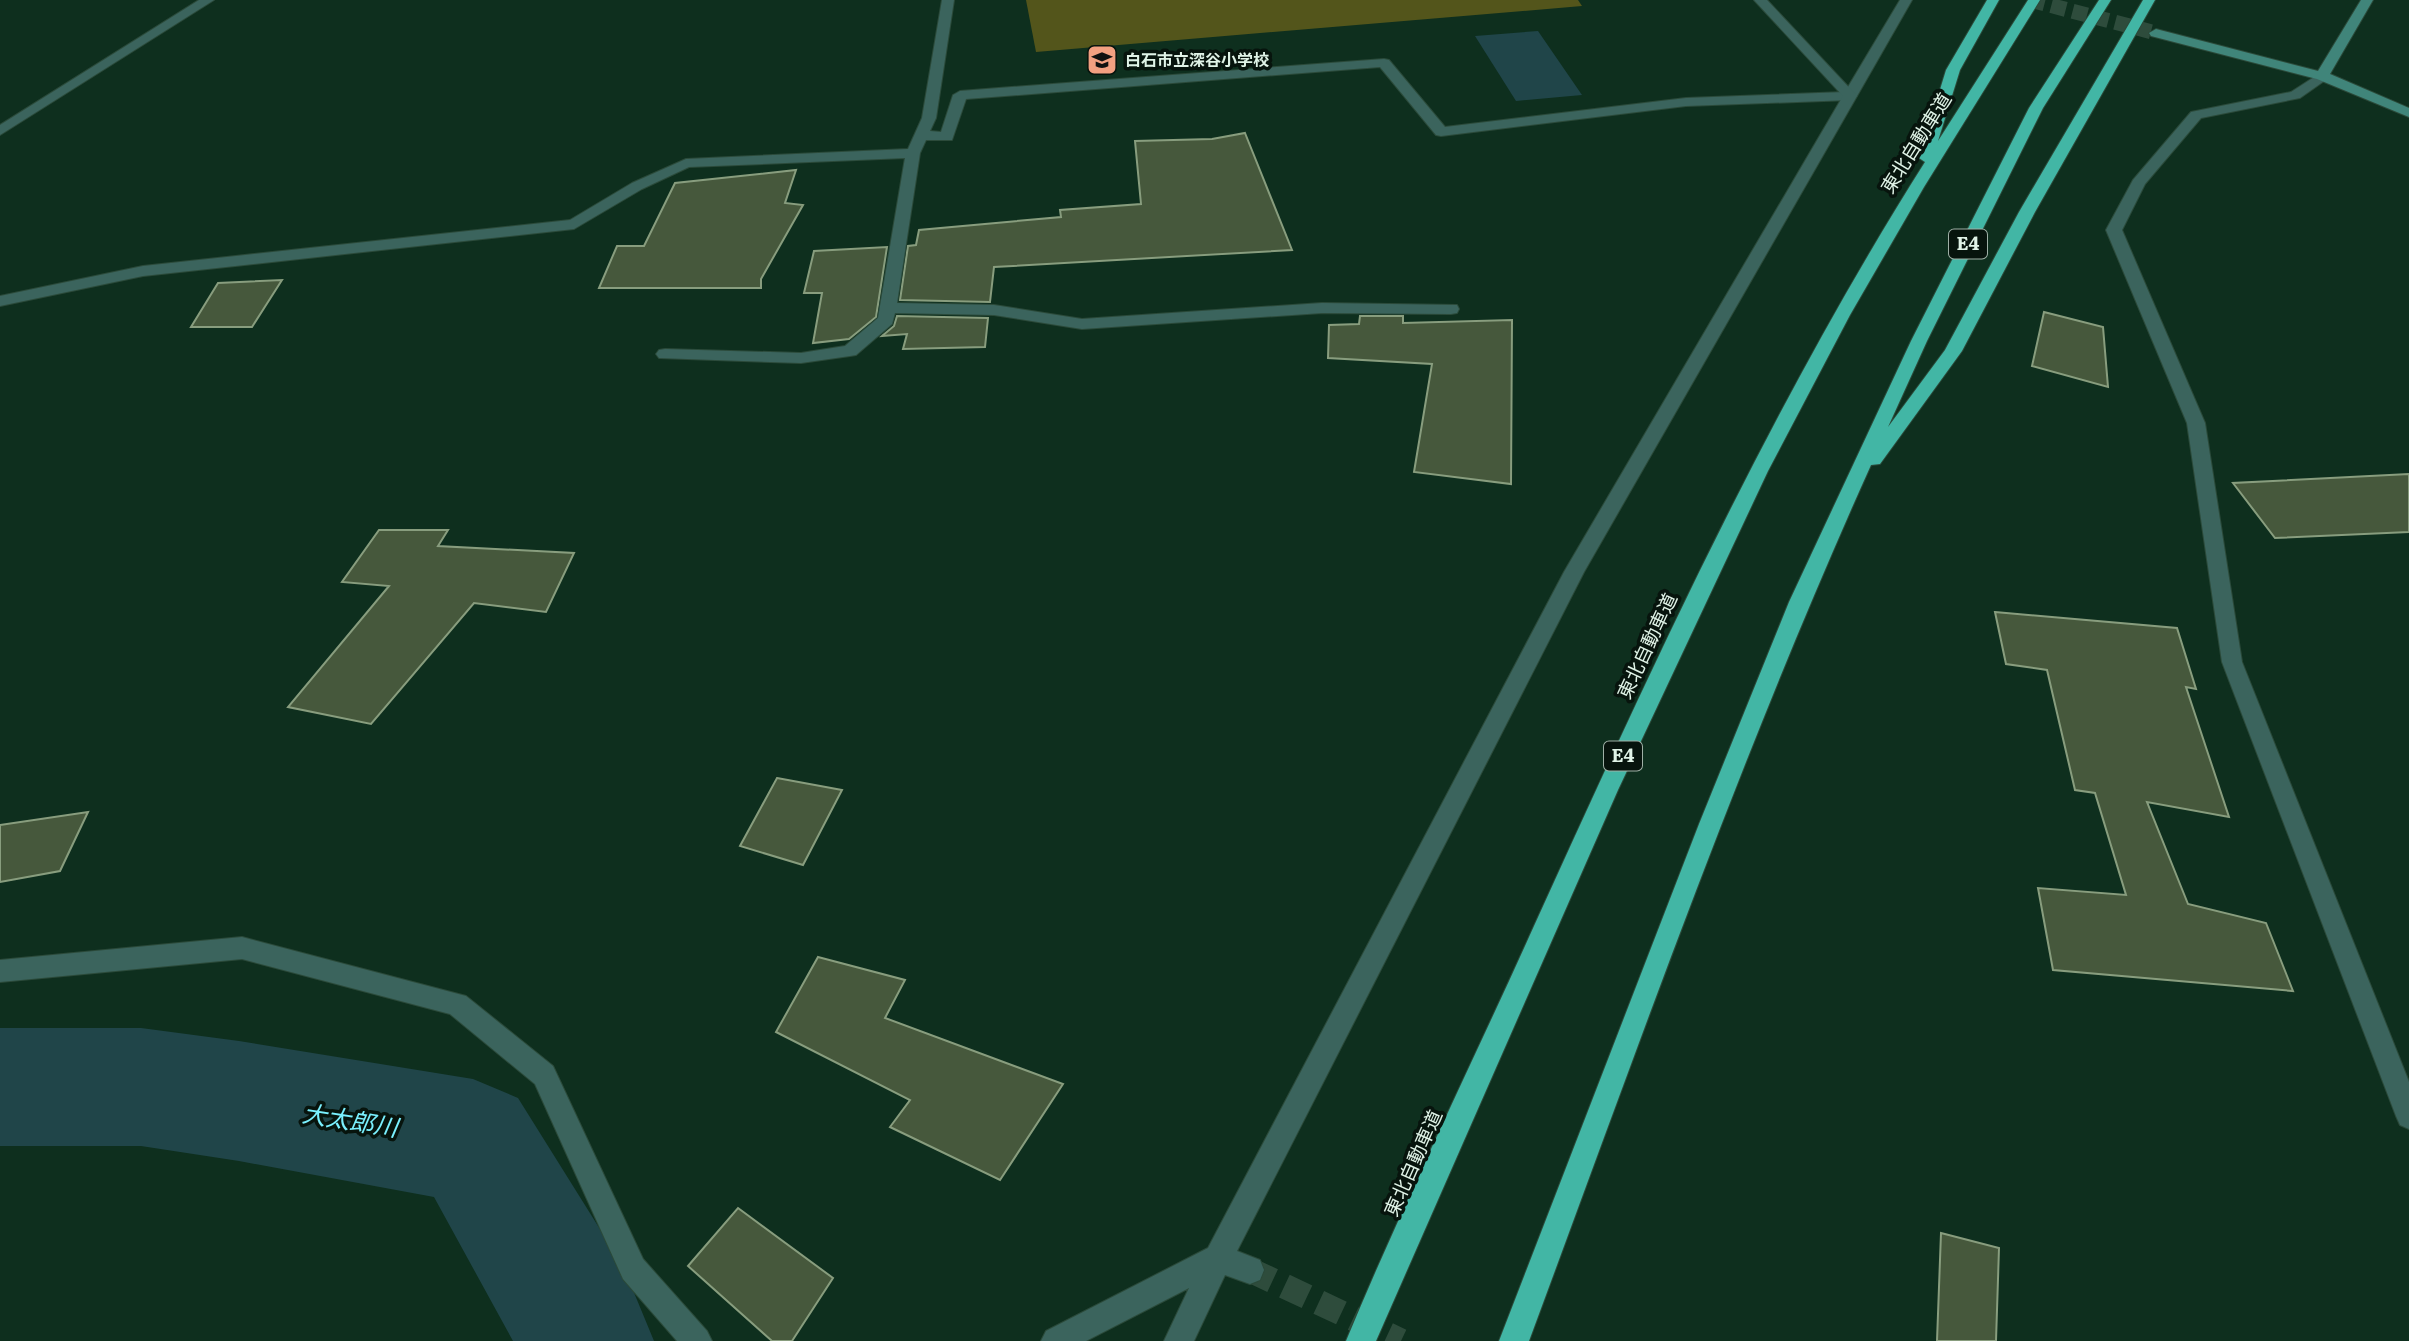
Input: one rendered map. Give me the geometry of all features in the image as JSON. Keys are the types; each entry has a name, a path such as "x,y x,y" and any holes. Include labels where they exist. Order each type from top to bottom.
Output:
{"highway":[{"path":"1917,187 1952,70 1993,0"},
{"name":"東北自動車道","path":"1361,1341 1607,790 1759,471 1842,315 1917,187 2034,0"},
{"name":"E4","path":"1514,1341 1710,824 1798,603 1919,341 2036,108 2105,0"},
{"path":"1848,497 1953,351 2027,212 2149,0"}],"street":[{"path":"0,131 208,0"},
{"path":"665,354 802,358 850,351 886,320 914,153 929,118 948,0"},
{"path":"1760,0 1850,96"},
{"path":"1179,1341 1219,1258 1574,572 1906,0"},
{"path":"2367,0 2322,76 2295,95 2196,115 2138,183 2114,230 2196,423 2231,662 2409,1116"},
{"path":"2156,33 2322,76 2409,113"},
{"path":"922,135 947,137 960,95 1384,63 1441,132 1686,102 1850,96"},
{"path":"0,301 143,271 574,224 637,186 686,163 914,153"},
{"path":"888,308 994,310 1083,324 1322,308 1451,309"},
{"path":"0,971 242,948 457,1004 544,1075 633,1269 697,1341"},
{"path":"1056,1341 1219,1258 1250,1270"}],"shaded area":[{"path":"1026,0 1578,0 1582,6 1036,52"}],"water":[{"path":"1538,31 1582,95 1516,101 1475,36"}],"building":[{"path":"1245,133 1292,250 994,267 990,302 900,300 908,246 916,245 919,230 1061,217 1060,210 1141,204 1135,141 1212,139"},
{"path":"796,170 785,203 803,205 761,279 761,288 599,288 617,246 644,246 675,183"},
{"path":"887,247 876,317 849,339 813,343 822,293 804,293 814,251"},
{"path":"282,280 252,327 191,327 218,283"},
{"path":"2044,312 2103,327 2108,387 2032,366"},
{"path":"897,316 988,318 985,347 903,349 907,334 882,336 894,326"},
{"path":"1360,316 1403,316 1403,323 1512,320 1511,484 1414,472 1432,364 1328,358 1329,325 1359,324"},
{"path":"2409,474 2409,532 2275,538 2233,483"},
{"path":"379,530 448,530 438,546 574,553 546,612 474,603 371,724 288,707 389,586 342,582"},
{"path":"1995,612 2177,628 2196,689 2186,687 2229,817 2147,802 2188,904 2266,923 2293,991 2053,970 2038,888 2126,895 2095,793 2075,790 2047,670 2006,664"},
{"path":"777,778 842,790 803,865 740,846"},
{"path":"88,812 60,871 0,882 0,825"},
{"path":"818,957 905,980 885,1018 1063,1084 1000,1180 890,1127 910,1100 776,1032"},
{"path":"738,1208 833,1278 792,1341 772,1341 688,1266"},
{"path":"1941,1233 1999,1248 1996,1341 1937,1341"}],"waterway":[{"name":"大太郎川","path":"0,1087 141,1087 239,1101 473,1142 574,1315 584,1341"}],"tunnel":[{"path":"2030,0 2156,33"},
{"path":"1250,1270 1401,1341"}],"place":[{"name":"白石市立深谷小学校","path":"1102,60"}]}
